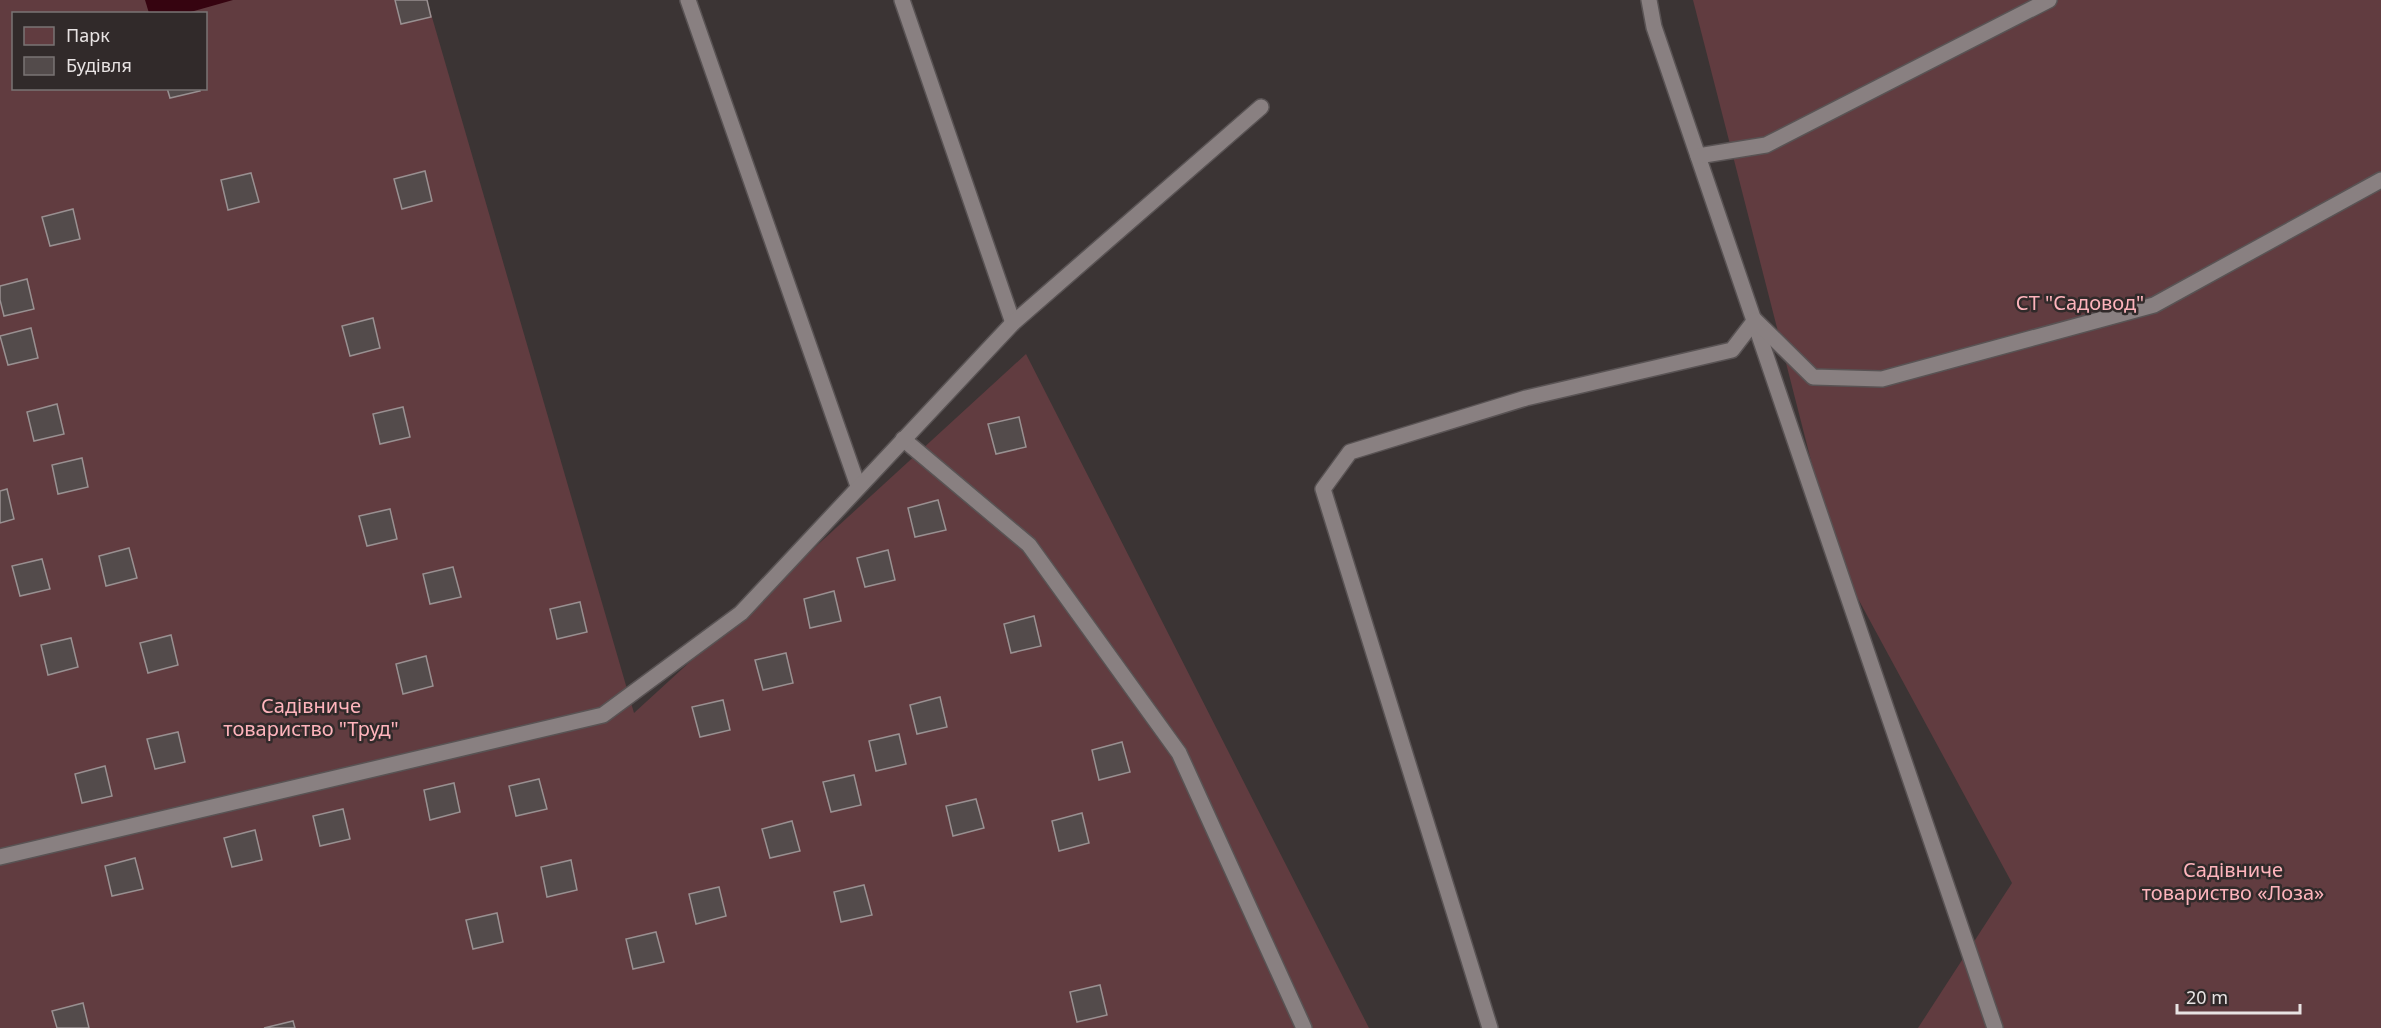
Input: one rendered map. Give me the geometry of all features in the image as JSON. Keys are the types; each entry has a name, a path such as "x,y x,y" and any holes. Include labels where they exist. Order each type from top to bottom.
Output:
{"lane":[{"path":"688,0 858,486"},
{"path":"902,0 1013,323"},
{"path":"1649,0 1654,27 1995,1028"},
{"path":"1698,156 1766,145 2049,0"},
{"path":"0,857 603,715 741,613 1013,323 1261,107"},
{"path":"1755,320 1812,377 1882,379 2154,305 2381,180"},
{"path":"1490,1028 1323,489 1350,452 1526,398 1732,350 1755,320"},
{"path":"903,439 1029,545 1179,753 1304,1028"}],"green space":[{"name":"Садівниче товариство \"Труд\"","path":"0,0 427,0 634,713 1026,354 1369,1028 0,1028"},
{"name":"СТ \"Садовод\"","path":"1693,0 2381,0 2381,1028 1918,1028 2012,883 1836,558"}],"shaded area":[{"path":"145,0 233,0 191,12 149,12"}],"building":[{"path":"395,0 427,0 431,17 401,24"},
{"path":"168,90 200,91 170,98"},
{"path":"425,171 432,201 402,209 394,179"},
{"path":"251,173 259,202 228,210 221,180"},
{"path":"73,209 80,239 50,246 42,217"},
{"path":"27,279 34,309 4,316 0,300 0,286"},
{"path":"373,318 380,348 350,356 342,326"},
{"path":"31,328 38,358 8,365 0,336"},
{"path":"57,404 64,434 34,441 27,412"},
{"path":"403,407 410,437 380,444 373,414"},
{"path":"1019,417 1026,447 996,454 988,424"},
{"path":"82,458 88,487 58,494 52,465"},
{"path":"7,489 14,519 0,523 0,491"},
{"path":"938,500 946,530 915,537 908,508"},
{"path":"390,509 397,539 367,546 359,516"},
{"path":"129,548 137,578 106,586 99,556"},
{"path":"888,550 895,580 865,587 857,558"},
{"path":"42,559 50,589 20,596 12,566"},
{"path":"453,567 461,597 430,604 423,574"},
{"path":"834,591 841,621 810,628 804,599"},
{"path":"580,602 587,632 557,639 550,609"},
{"path":"1034,616 1041,646 1011,653 1004,624"},
{"path":"171,635 178,665 148,673 140,643"},
{"path":"71,638 78,667 48,675 41,645"},
{"path":"786,653 793,683 763,690 755,660"},
{"path":"426,656 433,686 403,694 396,664"},
{"path":"940,697 947,727 917,734 910,705"},
{"path":"723,700 730,730 700,737 692,707"},
{"path":"178,732 185,762 155,769 147,739"},
{"path":"899,734 906,764 876,771 869,741"},
{"path":"1122,742 1130,772 1099,780 1092,750"},
{"path":"105,766 112,796 82,803 75,774"},
{"path":"854,775 861,805 831,812 823,782"},
{"path":"539,779 547,809 516,816 509,786"},
{"path":"454,783 460,812 430,820 424,790"},
{"path":"976,799 984,828 953,836 946,806"},
{"path":"343,809 350,839 320,846 313,816"},
{"path":"1082,813 1089,843 1059,851 1052,821"},
{"path":"792,821 800,851 770,858 762,829"},
{"path":"255,830 262,860 232,867 224,838"},
{"path":"135,858 143,889 112,896 105,866"},
{"path":"571,860 577,890 547,897 541,867"},
{"path":"864,885 872,915 841,922 834,892"},
{"path":"719,887 726,916 696,924 689,894"},
{"path":"497,913 503,942 473,949 466,920"},
{"path":"656,932 664,962 633,969 626,939"},
{"path":"1100,985 1107,1015 1077,1022 1070,992"},
{"path":"83,1003 89,1028 57,1028 52,1011"},
{"path":"293,1021 295,1028 264,1028"}],"park label":[{"name":"Садівниче товариство «Лоза»","path":"2233,880"}]}
